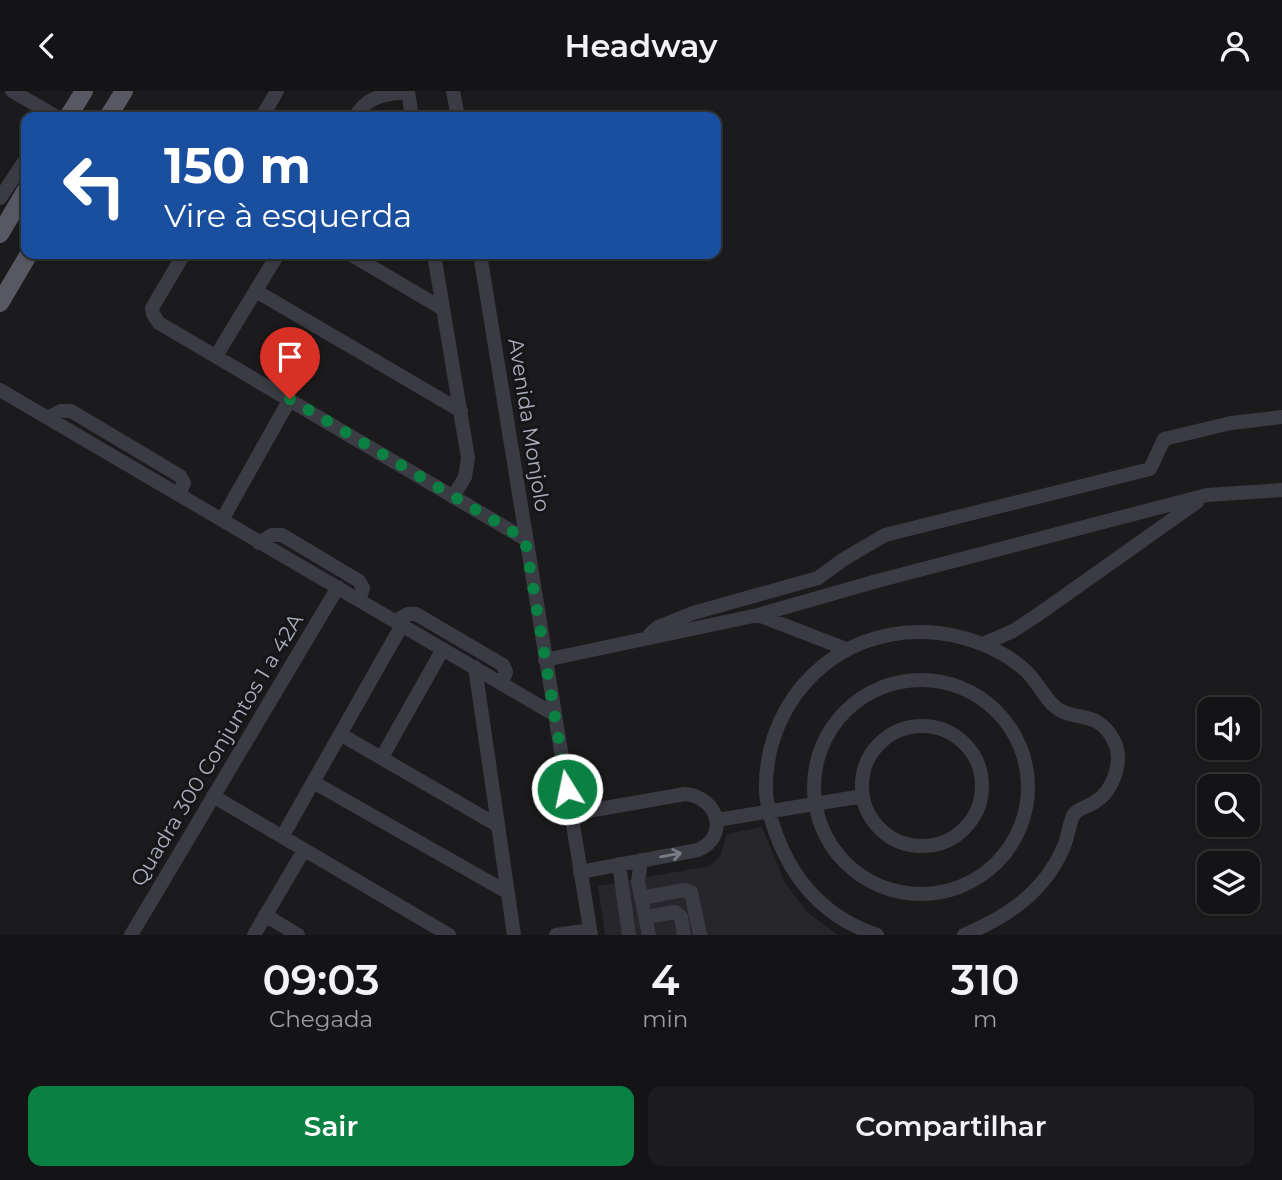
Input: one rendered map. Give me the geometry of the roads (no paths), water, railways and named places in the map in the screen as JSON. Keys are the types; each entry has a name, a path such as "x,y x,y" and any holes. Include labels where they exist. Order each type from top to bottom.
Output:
{"main road":[{"path":"71,112 84,91"},
{"path":"111,112 124,91"},
{"path":"0,234 21,203"},
{"path":"0,303 26,259"}],"street":[{"path":"12,91 48,112"},
{"path":"265,112 277,91"},
{"path":"358,112 371,99 408,91 411,112"},
{"path":"453,91 457,112"},
{"path":"0,198 21,166"},
{"path":"179,259 152,308 159,323 525,539"},
{"path":"216,356 275,259"},
{"path":"358,259 443,309"},
{"path":"434,259 461,411 468,470 453,497"},
{"name":"Avenida Monjolo","path":"481,259 591,932"},
{"path":"256,291 461,411"},
{"path":"0,390 555,715"},
{"path":"222,520 290,399"},
{"path":"645,637 658,627 693,613 818,578 885,535 1150,469 1164,439 1231,422 1282,417"},
{"path":"545,660 758,615 877,580 1207,495 1282,490"},
{"path":"983,645 1013,631 1036,616 1207,495"},
{"path":"259,543 272,535 282,535 359,581 363,588 359,600"},
{"name":"Quadra 300 Conjuntos 1 a 42A","path":"131,935 338,587"},
{"path":"282,837 399,623 408,614 416,614 503,665 506,672 502,683"},
{"path":"758,615 846,649"},
{"path":"877,935 836,916 817,902 785,857 768,813 765,784 769,756 786,710 799,688 821,667 846,649 894,633 926,632 983,645 1000,652 1026,671 1059,710 1093,719 1101,724 1117,748 1114,780 1097,801 1074,815 1063,848 1036,890 1013,911 964,935"},
{"path":"382,757 443,649"},
{"path":"475,667 514,935"},
{"path":"908,680 933,680 957,686 979,697 998,713 1013,733 1023,756 1028,781 1026,806 1020,829 1007,851 990,869 969,883 933,893 896,891 873,883 852,869 835,851 822,829 815,805 814,780 818,756 828,733 842,713 861,697 884,686 908,680"},
{"path":"913,728 938,729 954,736 967,746 981,777 982,794 968,825 956,836 932,845 906,844 891,837 873,819 863,796 867,762 876,748 889,736 913,728"},
{"path":"340,734 497,825"},
{"path":"313,782 508,892"},
{"path":"571,814 699,795 708,803 717,820 714,836 707,846 698,850 580,871"},
{"path":"213,796 449,935"},
{"path":"717,820 863,796"},
{"path":"254,935 304,850"},
{"path":"641,860 638,882 649,935"},
{"path":"619,864 629,935"},
{"path":"641,898 684,890 691,892 700,935"},
{"path":"646,917 675,912 679,914 684,935"},
{"path":"265,915 298,935"},
{"path":"556,935 591,932"}]}
